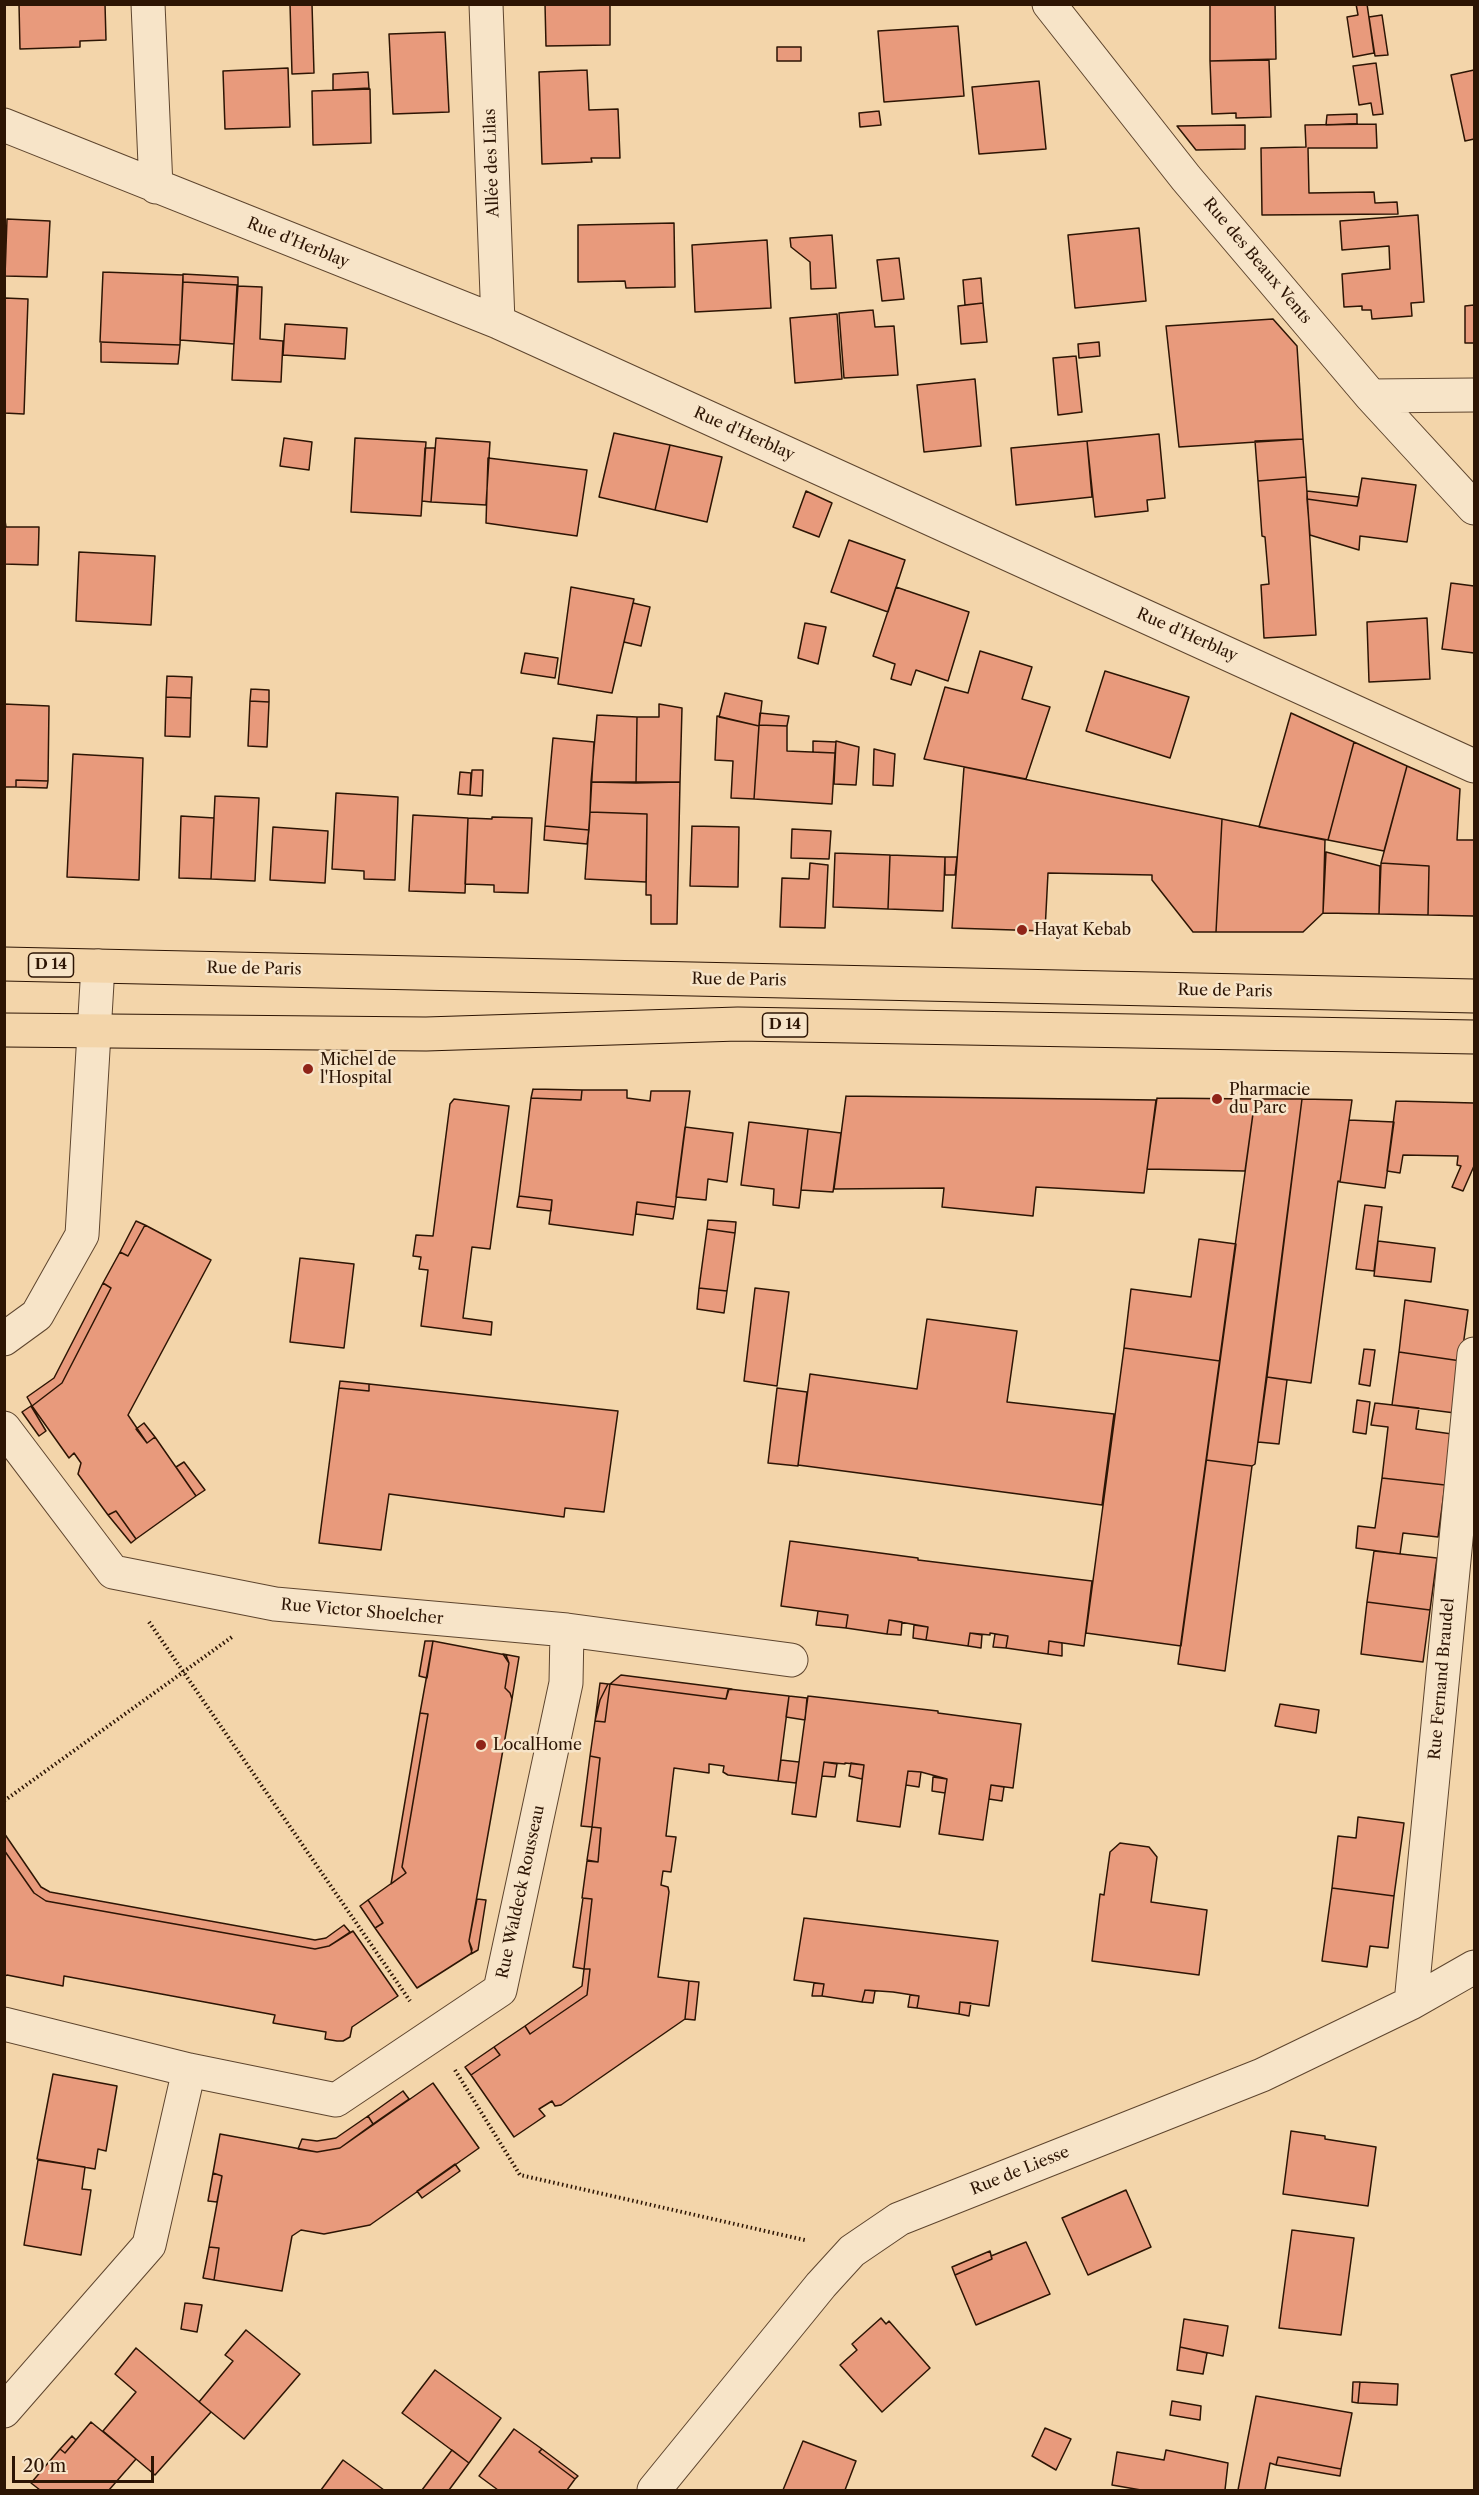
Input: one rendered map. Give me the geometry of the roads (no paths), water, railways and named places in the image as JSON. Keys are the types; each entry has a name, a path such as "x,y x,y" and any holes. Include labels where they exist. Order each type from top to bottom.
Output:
{"main road":[{"name":"Rue de Paris","path":"4,964 1474,996"},
{"name":"D 14","path":"4,1030 426,1034 738,1024 1474,1037"}],"street":[{"path":"148,4 156,187"},
{"name":"Allée des Lilas","path":"486,4 498,322"},
{"name":"Rue des Beaux Vents","path":"1049,4 1186,178 1371,396 1474,508"},
{"name":"Rue d'Herblay","path":"4,125 498,322 1474,766"},
{"path":"1371,396 1474,395"},
{"path":"4,1339 37,1315 82,1234 96,1031 98,966"},
{"name":"Rue Fernand Braudel","path":"1411,2003 1474,1354"},
{"name":"Rue Victor Shoelcher","path":"4,1428 113,1572 275,1604 567,1630 791,1660"},
{"name":"Rue Waldeck Rousseau","path":"4,2024 189,2070 336,2100 500,1990 566,1683 567,1630"},
{"name":"Rue de Liesse","path":"654,2490 821,2285 852,2251 899,2219 1262,2075 1411,2003 1474,1967"},
{"path":"4,2411 149,2245 189,2070"}],"place":[{"name":"Hayat Kebab","path":"1022,930"},
{"name":"Michel de l'Hospital","path":"308,1069"},
{"name":"Pharmacie du Parc","path":"1217,1099"},
{"name":"LocalHome","path":"481,1745"}]}
